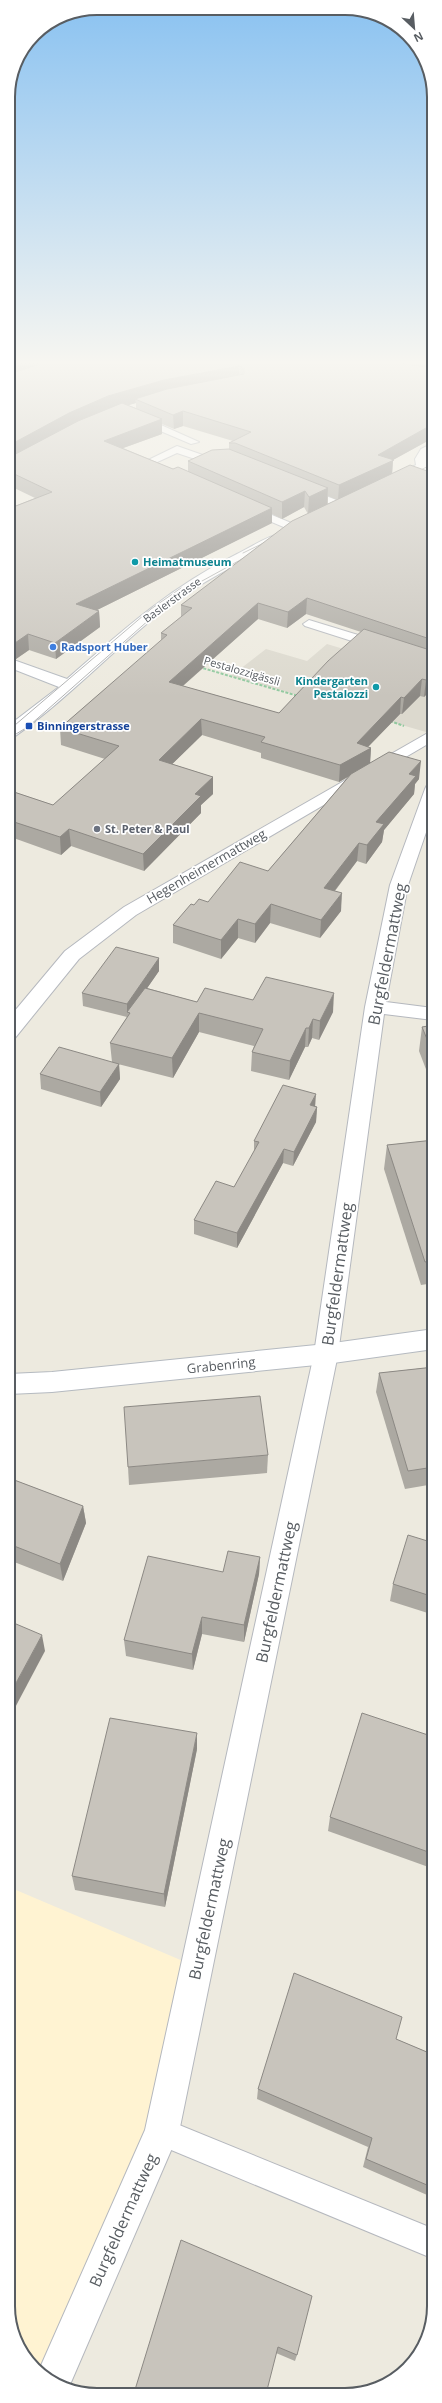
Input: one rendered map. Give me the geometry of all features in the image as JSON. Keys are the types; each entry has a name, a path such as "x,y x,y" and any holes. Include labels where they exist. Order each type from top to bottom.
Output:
{"street":[{"path":"377,489 422,472"},
{"path":"324,515 357,499"},
{"name":"Baslerstrasse","path":"15,729 39,711 155,610 238,558 311,522"},
{"path":"15,665 68,686"},
{"name":"Hegenheimermattweg","path":"15,1024 72,955 130,910 427,738"},
{"name":"Burgfeldermattweg","path":"55,2376 162,2132 326,1354 375,1007 399,886 427,806"},
{"path":"375,1007 427,1013"},
{"name":"Grabenring","path":"15,1384 52,1382 326,1354 427,1341"}],"lane":[{"path":"293,486 343,506"},
{"path":"239,504 297,529"},
{"path":"309,624 390,648"},
{"path":"162,2132 427,2241"}],"path":[{"name":"Pestalozzigässli","path":"193,666 298,696"},
{"path":"388,721 411,728"},
{"path":"15,756 20,753"}],"shaded area":[{"path":"327,644 427,674 427,732 231,676 266,649 307,661"},
{"path":"15,1890 197,1967 162,2132 55,2376 35,2360 23,2342 18,2327 15,2306"}],"building":[{"path":"15,472 190,472 272,508 76,604 99,611 55,643 28,634 15,643 15,506 52,492 15,474"},
{"path":"214,472 288,472 328,488 309,497 305,491 282,502"},
{"path":"307,472 367,472 339,485"},
{"path":"395,472 427,472 427,638 307,598 288,612 258,603 169,682 279,713 328,661 364,629 427,649 427,679 422,679 404,698 401,697 357,743 371,748 340,765 261,742 265,737 201,719 159,760 213,777 195,794 201,796 143,854 69,829 60,837 15,822 15,792 53,805 119,746 60,728 167,635 161,633 192,608 181,605 292,521"},
{"path":"389,752 421,761 409,774 416,776 376,822 384,824 367,845 359,843 324,888 342,893 321,920 271,904 255,924 238,919 221,940 173,925 191,904 194,905 199,899 208,902 240,862 268,871 351,774"},
{"path":"116,947 159,958 127,1004 82,993"},
{"path":"266,977 334,993 320,1021 313,1019 309,1028 306,1028 290,1061 252,1052 263,1029 199,1013 172,1058 110,1043 130,1013 127,1012 145,988 197,1002 205,988 253,1000"},
{"path":"427,1026 427,1039 422,1027"},
{"path":"59,1047 119,1064 100,1092 40,1074"},
{"path":"283,1085 316,1094 310,1105 317,1107 294,1152 284,1149 237,1233 194,1220 216,1181 234,1187 259,1142 254,1141"},
{"path":"427,1141 427,1262 425,1262 387,1145"},
{"path":"427,1368 427,1468 408,1471 379,1373"},
{"path":"260,1396 268,1455 128,1467 124,1407"},
{"path":"15,1480 83,1506 60,1564 15,1546"},
{"path":"408,1535 427,1541 427,1595 393,1584"},
{"path":"228,1551 260,1557 244,1625 202,1617 192,1654 124,1640 148,1556 223,1572"},
{"path":"15,1624 42,1635 15,1685"},
{"path":"362,1713 427,1735 427,1852 330,1817"},
{"path":"110,1718 197,1733 164,1894 72,1876"},
{"path":"294,1973 402,2017 396,2039 427,2052 427,2185 366,2159 372,2138 258,2089"},
{"path":"181,2240 312,2296 297,2355 278,2347 268,2388 136,2388"}],"tram line":[{"path":"412,474 416,472"},
{"path":"243,553 274,538"},
{"path":"15,735 29,726 159,611 202,581 253,553"},
{"path":"15,725 151,609 181,588"}],"place":[{"name":"Heimatmuseum","path":"135,562"},
{"name":"Radsport Huber","path":"53,647"},
{"name":"Kindergarten Pestalozzi","path":"376,687"},
{"name":"Binningerstrasse","path":"29,726"},
{"name":"St. Peter & Paul","path":"97,829"}]}
